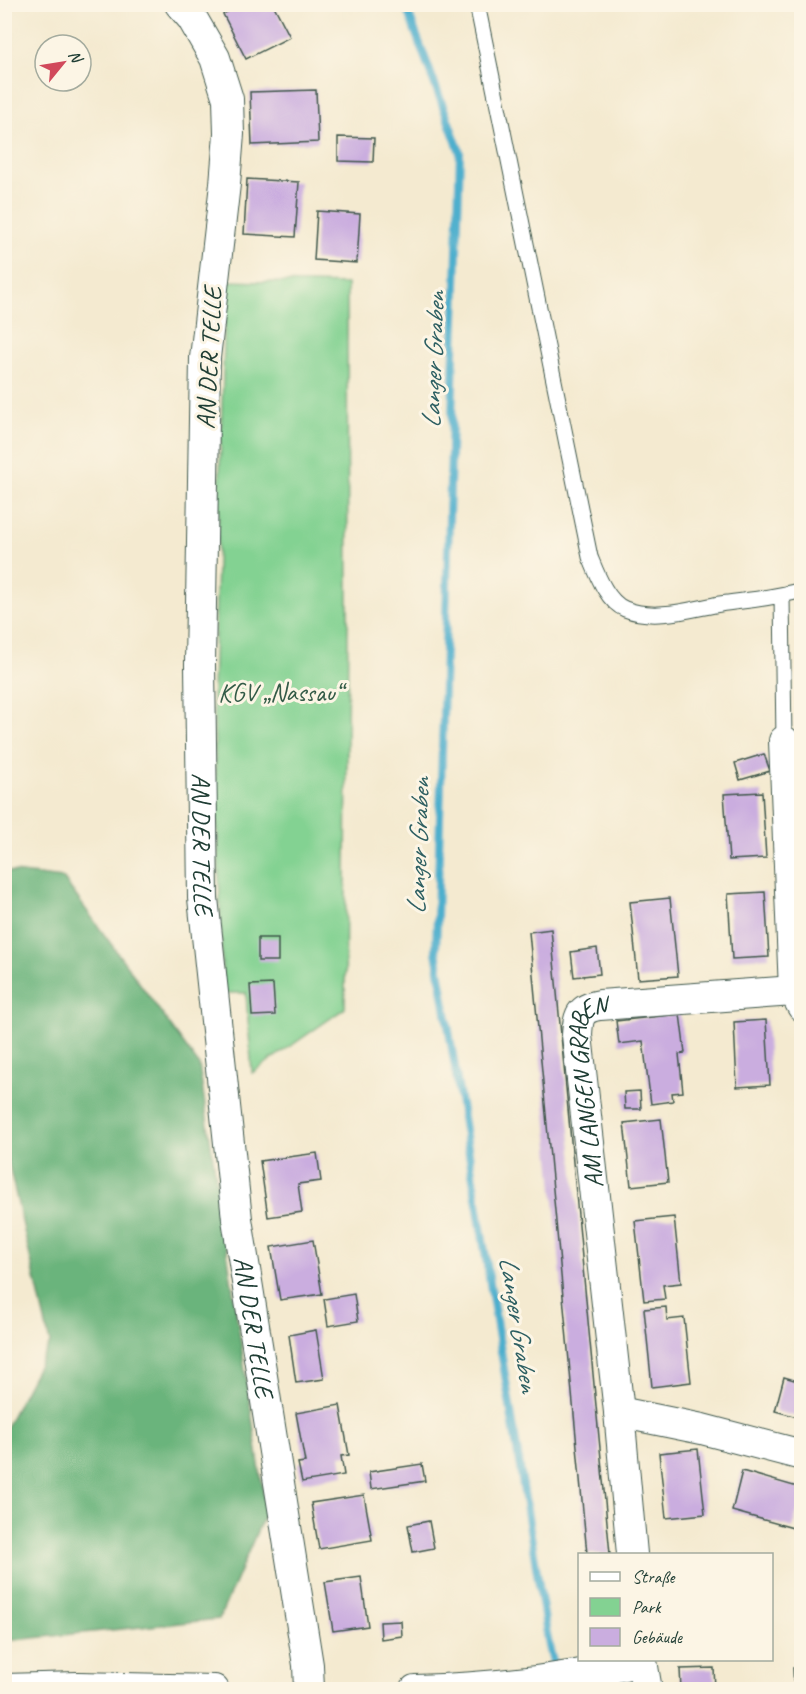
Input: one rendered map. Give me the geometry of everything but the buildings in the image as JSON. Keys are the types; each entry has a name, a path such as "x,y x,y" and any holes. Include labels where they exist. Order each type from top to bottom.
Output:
{"street":[{"name":"AN DER TELLE","path":"180,4 192,18 215,58 228,99 229,134 205,358 200,665 203,898 237,1219 308,1665 309,1689"},
{"name":"AM LANGEN GRABEN","path":"632,1553 577,1022 589,1007 600,1005 798,999 784,741"},
{"path":"619,1413 702,1429 801,1455"},
{"path":"415,1689 520,1684 596,1673 644,1670"},
{"path":"4,1689 78,1687 214,1689"}],"lane":[{"path":"477,4 590,557 597,575 612,599 623,609 653,614 782,596 801,590"},
{"path":"782,596 784,741"}],"green space":[{"name":"KGV „Nassau“","path":"226,281 347,284 348,619 345,1008 252,1073 246,993 223,993 213,691"},
{"path":"5,871 63,878 199,1065 266,1511 219,1619 5,1641 5,1429 50,1343 5,1148"}],"waterway":[{"name":"Langer Graben","path":"405,4 460,152 436,951 549,1646 556,1674"}]}
